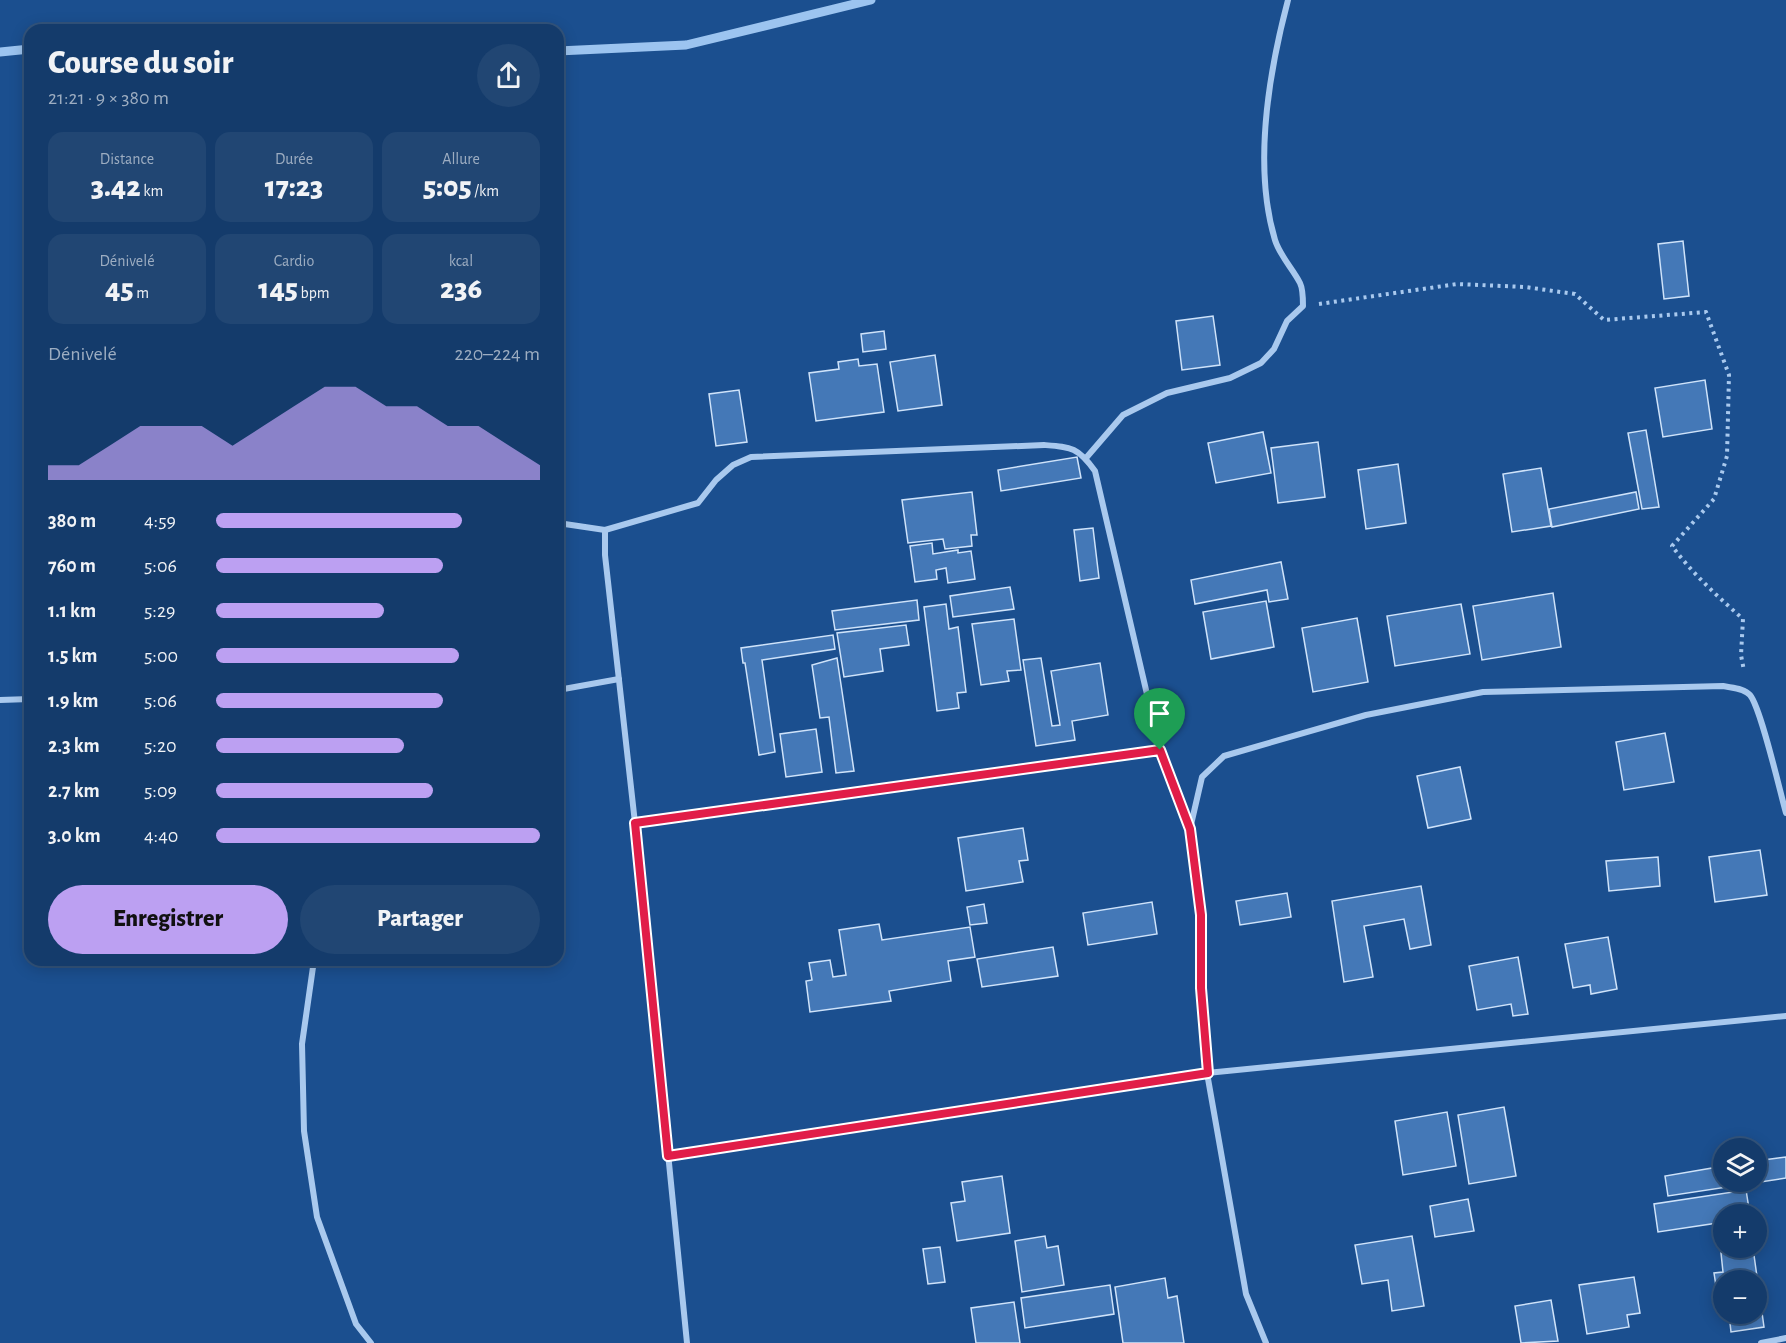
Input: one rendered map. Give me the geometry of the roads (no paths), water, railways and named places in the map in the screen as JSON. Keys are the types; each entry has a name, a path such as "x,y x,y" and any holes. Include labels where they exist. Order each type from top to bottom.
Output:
{"street":[{"path":"1086,458 1123,415 1167,393 1230,378 1261,363 1274,349 1287,321 1303,306 1301,285 1276,241 1267,198 1264,147 1276,46 1288,0"},
{"path":"564,524 605,530 698,503 716,480 733,465 751,457 1044,445 1072,447 1086,458 1095,471 1160,750 1190,829 1201,915 1201,988 1208,1073 1246,1294 1266,1343"},
{"path":"605,530 687,1343"},
{"path":"564,689 619,679"},
{"path":"1190,829 1202,777 1224,756 1366,715 1483,692 1723,686 1739,689 1750,695 1760,721 1786,813"},
{"path":"0,700 24,699"},
{"path":"635,823 1160,750"},
{"path":"313,966 302,1044 304,1131 315,1206 349,1307 356,1324 371,1343"},
{"path":"668,1156 1208,1073 1786,1016"},
{"path":"1761,1343 1786,1338"}],"waterway":[{"path":"564,51 686,45 871,0"},
{"path":"0,52 24,50"}]}
